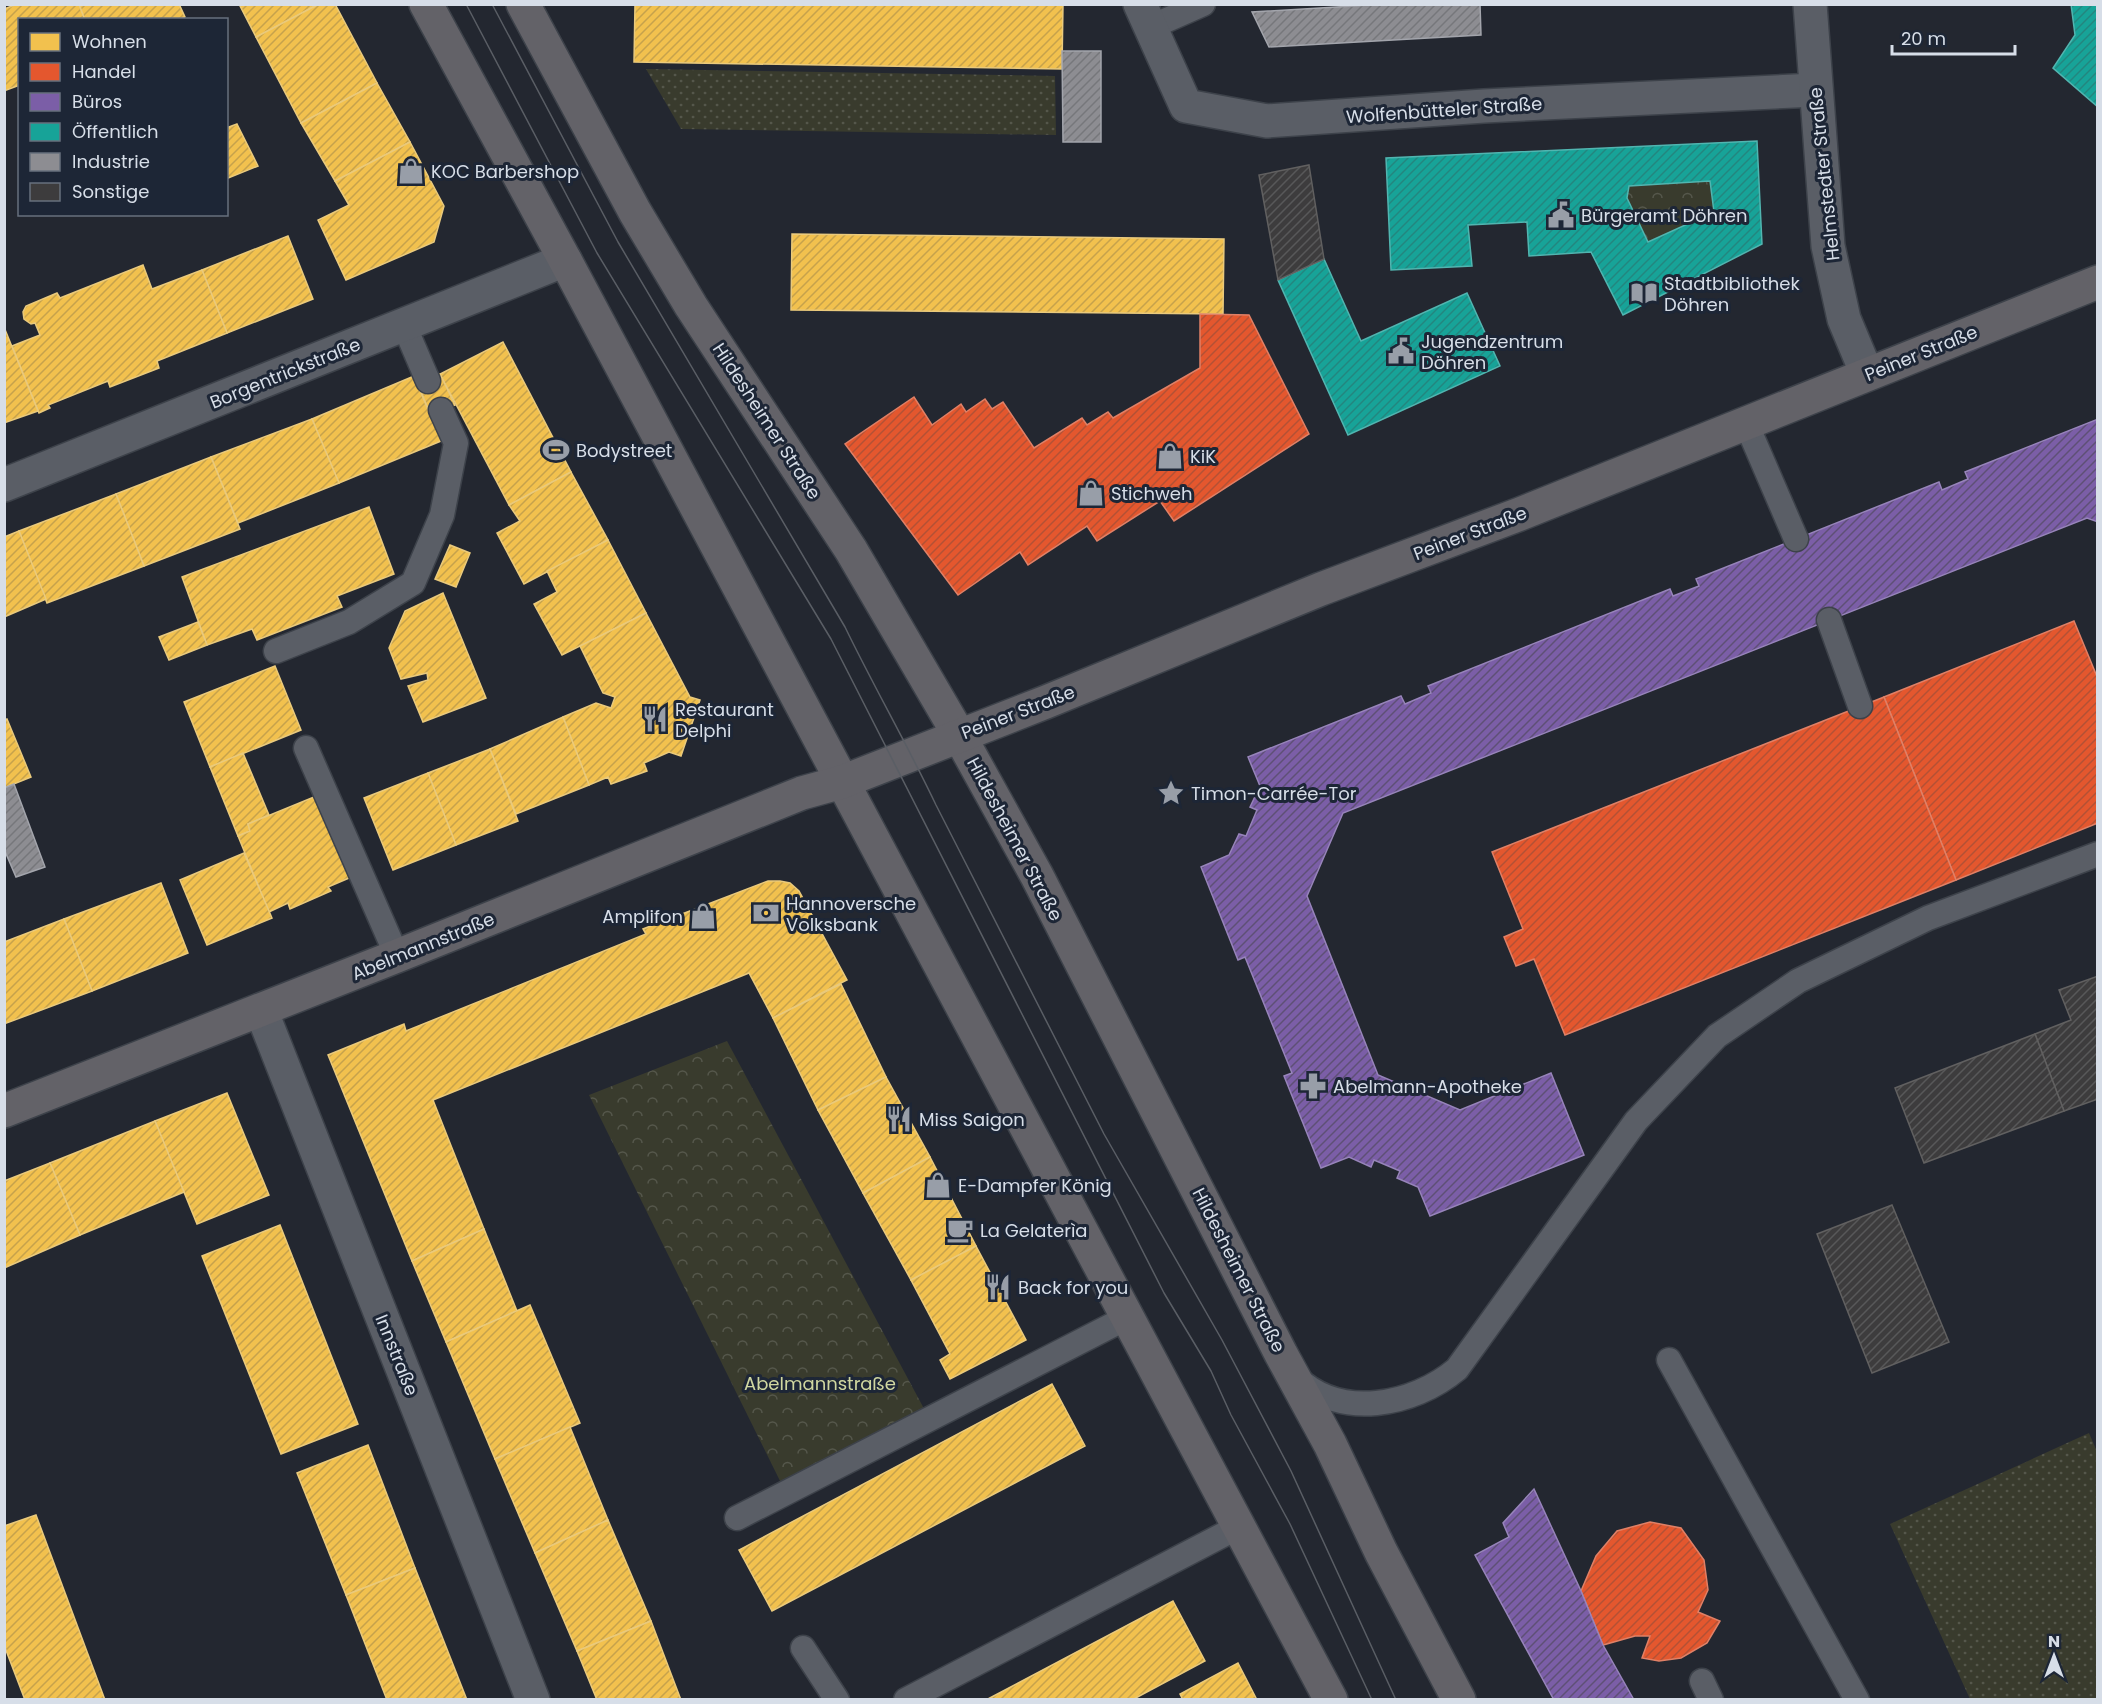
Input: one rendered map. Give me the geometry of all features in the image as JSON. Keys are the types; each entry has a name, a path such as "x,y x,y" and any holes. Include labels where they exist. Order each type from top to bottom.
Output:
{"main road":[{"path":"426,4 565,260 1331,1700"},
{"name":"Hildesheimer Straße","path":"524,4 635,212 691,306 851,550 959,735 1037,876 1330,1444 1386,1562 1459,1700"},
{"name":"Peiner Straße","path":"842,782 1118,673 1322,589 1520,514 2097,282"},
{"name":"Abelmannstraße","path":"4,1111 802,793 842,782"}],"street":[{"name":"Helmstedter Straße","path":"1810,4 1828,246 1844,319 1867,374"},
{"name":"Wolfenbütteler Straße","path":"1145,16 1186,106 1267,121 1484,106 1815,90"},
{"name":"Borgentrickstraße","path":"4,485 565,260"},
{"name":"Innstraße","path":"261,1010 533,1700"}],"lane":[{"path":"1145,16 1203,4"},
{"path":"404,325 428,381"},
{"path":"276,651 349,622 413,583 442,515 456,443 441,410"},
{"path":"1746,423 1796,539"},
{"path":"1829,620 1860,706"},
{"path":"306,748 397,956"},
{"path":"1292,1373 1316,1393 1331,1399 1354,1402 1390,1402 1426,1389 1445,1379 1457,1369 1636,1121 1717,1036 1798,981 1928,918 2097,854"},
{"path":"737,1518 1128,1317"},
{"path":"1668,1360 1857,1700"},
{"path":"906,1700 1240,1526"},
{"path":"803,1648 837,1700"}],"green space":[{"path":"646,69 1055,76 1056,135 681,129"},
{"path":"1710,181 1714,212 1648,242 1627,198 1629,186"},
{"name":"Abelmannstraße","path":"727,1041 929,1418 786,1493 589,1095"},
{"path":"2089,1433 2098,1454 2097,1699 1970,1699 1890,1524"}],"building: Wohnen":[{"path":"17,4 79,4 84,18 18,18 18,86 4,91 4,9"},
{"path":"79,4 179,4 185,17 183,18 84,18"},
{"path":"239,4 319,4 256,37"},
{"path":"319,4 335,4 377,83 301,123 256,37"},
{"path":"635,4 1063,4 1062,69 634,62"},
{"path":"377,83 410,142 335,181 301,123"},
{"path":"237,124 258,166 228,178 228,127"},
{"path":"410,142 444,206 434,242 346,280 318,220 349,205 335,181"},
{"path":"792,234 1224,239 1223,314 791,310"},
{"path":"288,236 313,299 227,333 202,270"},
{"path":"143,265 152,289 202,270 227,333 157,361 159,368 110,387 108,381 48,405 50,408 39,413 12,346 40,335 35,323 31,324 24,319 23,312 26,306 57,293 60,298"},
{"path":"4,327 38,411 4,423"},
{"path":"503,342 571,472 509,505 440,374"},
{"path":"440,374 455,405 430,414 419,386"},
{"path":"414,376 441,441 339,483 312,419"},
{"path":"312,419 339,483 238,523 211,457"},
{"path":"211,457 240,529 144,566 116,494"},
{"path":"571,472 608,540 524,584 497,533 520,521 509,505"},
{"path":"116,494 144,566 47,603 19,531"},
{"path":"369,507 394,574 337,596 342,607 257,640 252,629 207,645 182,577"},
{"path":"19,531 46,599 4,617 4,537"},
{"path":"608,540 646,613 562,655 534,604 557,592 547,571"},
{"path":"450,545 470,553 456,587 435,579"},
{"path":"443,593 486,698 423,722 408,686 428,680 427,673 401,679 389,648 405,611"},
{"path":"646,613 690,697 700,700 681,756 669,752 644,763 647,771 611,784 608,777 589,785 563,717 596,703 611,708 615,697 603,693 580,646"},
{"path":"198,622 207,645 169,660 159,637"},
{"path":"275,666 301,730 210,767 184,702"},
{"path":"563,717 589,785 516,814 490,749"},
{"path":"7,719 31,777 4,788 4,720"},
{"path":"490,749 518,821 456,845 428,773"},
{"path":"243,753 269,815 248,824 250,831 238,836 210,767"},
{"path":"428,773 456,845 393,870 364,798"},
{"path":"314,797 349,878 328,887 331,891 290,909 288,903 269,912 238,836 250,831 248,824"},
{"path":"244,853 272,918 207,945 180,880"},
{"path":"768,881 790,883 799,891 847,980 773,1018 749,973 433,1100 484,1229 412,1261 328,1055 404,1024 406,1031 646,934 643,929"},
{"path":"161,883 188,953 92,991 64,919"},
{"path":"64,919 92,991 4,1024 4,942"},
{"path":"841,984 886,1077 818,1110 773,1018"},
{"path":"886,1077 930,1157 863,1193 818,1110"},
{"path":"227,1093 269,1195 197,1224 155,1121"},
{"path":"155,1121 184,1192 80,1235 50,1163"},
{"path":"930,1157 976,1246 911,1280 863,1193"},
{"path":"50,1163 80,1235 4,1268 4,1181"},
{"path":"280,1225 358,1424 281,1454 202,1256"},
{"path":"484,1229 517,1311 446,1342 412,1261"},
{"path":"976,1246 1026,1340 950,1379 940,1360 950,1354 911,1280"},
{"path":"530,1305 580,1423 495,1459 446,1342"},
{"path":"1052,1384 1085,1446 772,1611 739,1550"},
{"path":"570,1427 608,1520 535,1553 495,1459"},
{"path":"368,1445 415,1568 346,1595 297,1473"},
{"path":"36,1515 105,1700 25,1700 4,1645 4,1526"},
{"path":"608,1520 651,1621 577,1651 535,1553"},
{"path":"415,1568 467,1700 387,1700 346,1595"},
{"path":"1173,1601 1205,1661 1132,1700 986,1700"},
{"path":"651,1621 681,1700 597,1700 577,1651"},
{"path":"1238,1663 1257,1700 1183,1700 1180,1694"}],"building: Handel":[{"path":"1200,314 1249,315 1309,434 1174,521 1160,501 1097,541 1087,526 1028,565 1020,552 958,595 845,444 914,397 932,425 961,404 966,412 985,399 992,409 1003,402 1034,448 1082,418 1087,425 1108,412 1113,418 1200,368"},
{"path":"2074,621 2098,679 2098,823 1956,880 1884,697"},
{"path":"1884,697 1956,880 1565,1035 1534,959 1516,966 1504,937 1523,929 1492,852"},
{"path":"1650,1522 1681,1528 1704,1560 1708,1590 1698,1612 1720,1621 1707,1643 1681,1658 1659,1661 1642,1658 1650,1636 1635,1636 1603,1645 1581,1591 1596,1556 1617,1531"}],"building: Büros":[{"path":"2098,419 2098,522 2087,518 1343,813 1307,896 1378,1075 1460,1110 1551,1073 1584,1155 1430,1216 1418,1187 1397,1178 1400,1171 1374,1160 1371,1167 1349,1157 1321,1168 1284,1076 1292,1073 1245,957 1238,960 1201,867 1229,855 1239,834 1246,836 1257,810 1250,807 1260,786 1248,757 1401,696 1405,704 1431,693 1428,686 1670,589 1673,596 1699,586 1696,579 1939,482 1942,490 1968,479 1965,472"},
{"path":"1534,1489 1603,1645 1634,1700 1554,1700 1475,1555 1509,1537 1503,1523"}],"building: Öffentlich":[{"path":"2071,4 2098,4 2098,107 2053,68 2075,35"},
{"path":"1757,141 1762,244 1623,315 1591,252 1529,256 1527,222 1468,225 1472,266 1391,270 1386,158","holes":["1710,181 1714,212 1648,242 1627,198 1629,186"]},
{"name":"Jugendzentrum Döhren","path":"1324,259 1361,341 1467,293 1500,366 1348,435 1278,280"}],"building: Industrie":[{"path":"1386,4 1480,4 1481,35 1269,47 1252,12"},
{"path":"1062,51 1101,51 1101,142 1063,142"},
{"path":"14,784 45,867 16,877 4,849 4,788"}],"building: Sonstige":[{"path":"1309,165 1324,259 1278,280 1259,175"},
{"path":"2098,976 2098,1099 2064,1111 2035,1034 2071,1020 2059,990"},
{"path":"2035,1034 2064,1111 1924,1163 1895,1088"},
{"path":"1892,1205 1949,1342 1872,1373 1817,1234"}],"tram line":[{"path":"466,4 597,253 831,639 1164,1293 1211,1371 1231,1415 1290,1524 1372,1700"},
{"path":"492,4 618,242 845,627 1104,1134 1222,1340 1291,1471 1396,1700"}],"place":[{"name":"KOC Barbershop","path":"411,171"},
{"name":"Bürgeramt Döhren","path":"1561,215"},
{"name":"Stadtbibliothek Döhren","path":"1644,293"},
{"name":"Jugendzentrum Döhren","path":"1401,351"},
{"name":"Bodystreet","path":"556,450"},
{"name":"KiK","path":"1170,456"},
{"name":"Stichweh","path":"1091,493"},
{"name":"Restaurant Delphi","path":"655,719"},
{"name":"Timon-Carrée-Tor","path":"1171,793"},
{"name":"Hannoversche Volksbank","path":"766,913"},
{"name":"Amplifon","path":"703,916"},
{"name":"Abelmann-Apotheke","path":"1313,1086"},
{"name":"Miss Saigon","path":"899,1119"},
{"name":"E-Dampfer König","path":"938,1185"},
{"name":"La Gelaterìa","path":"960,1230"},
{"name":"Back for you","path":"998,1287"}]}
